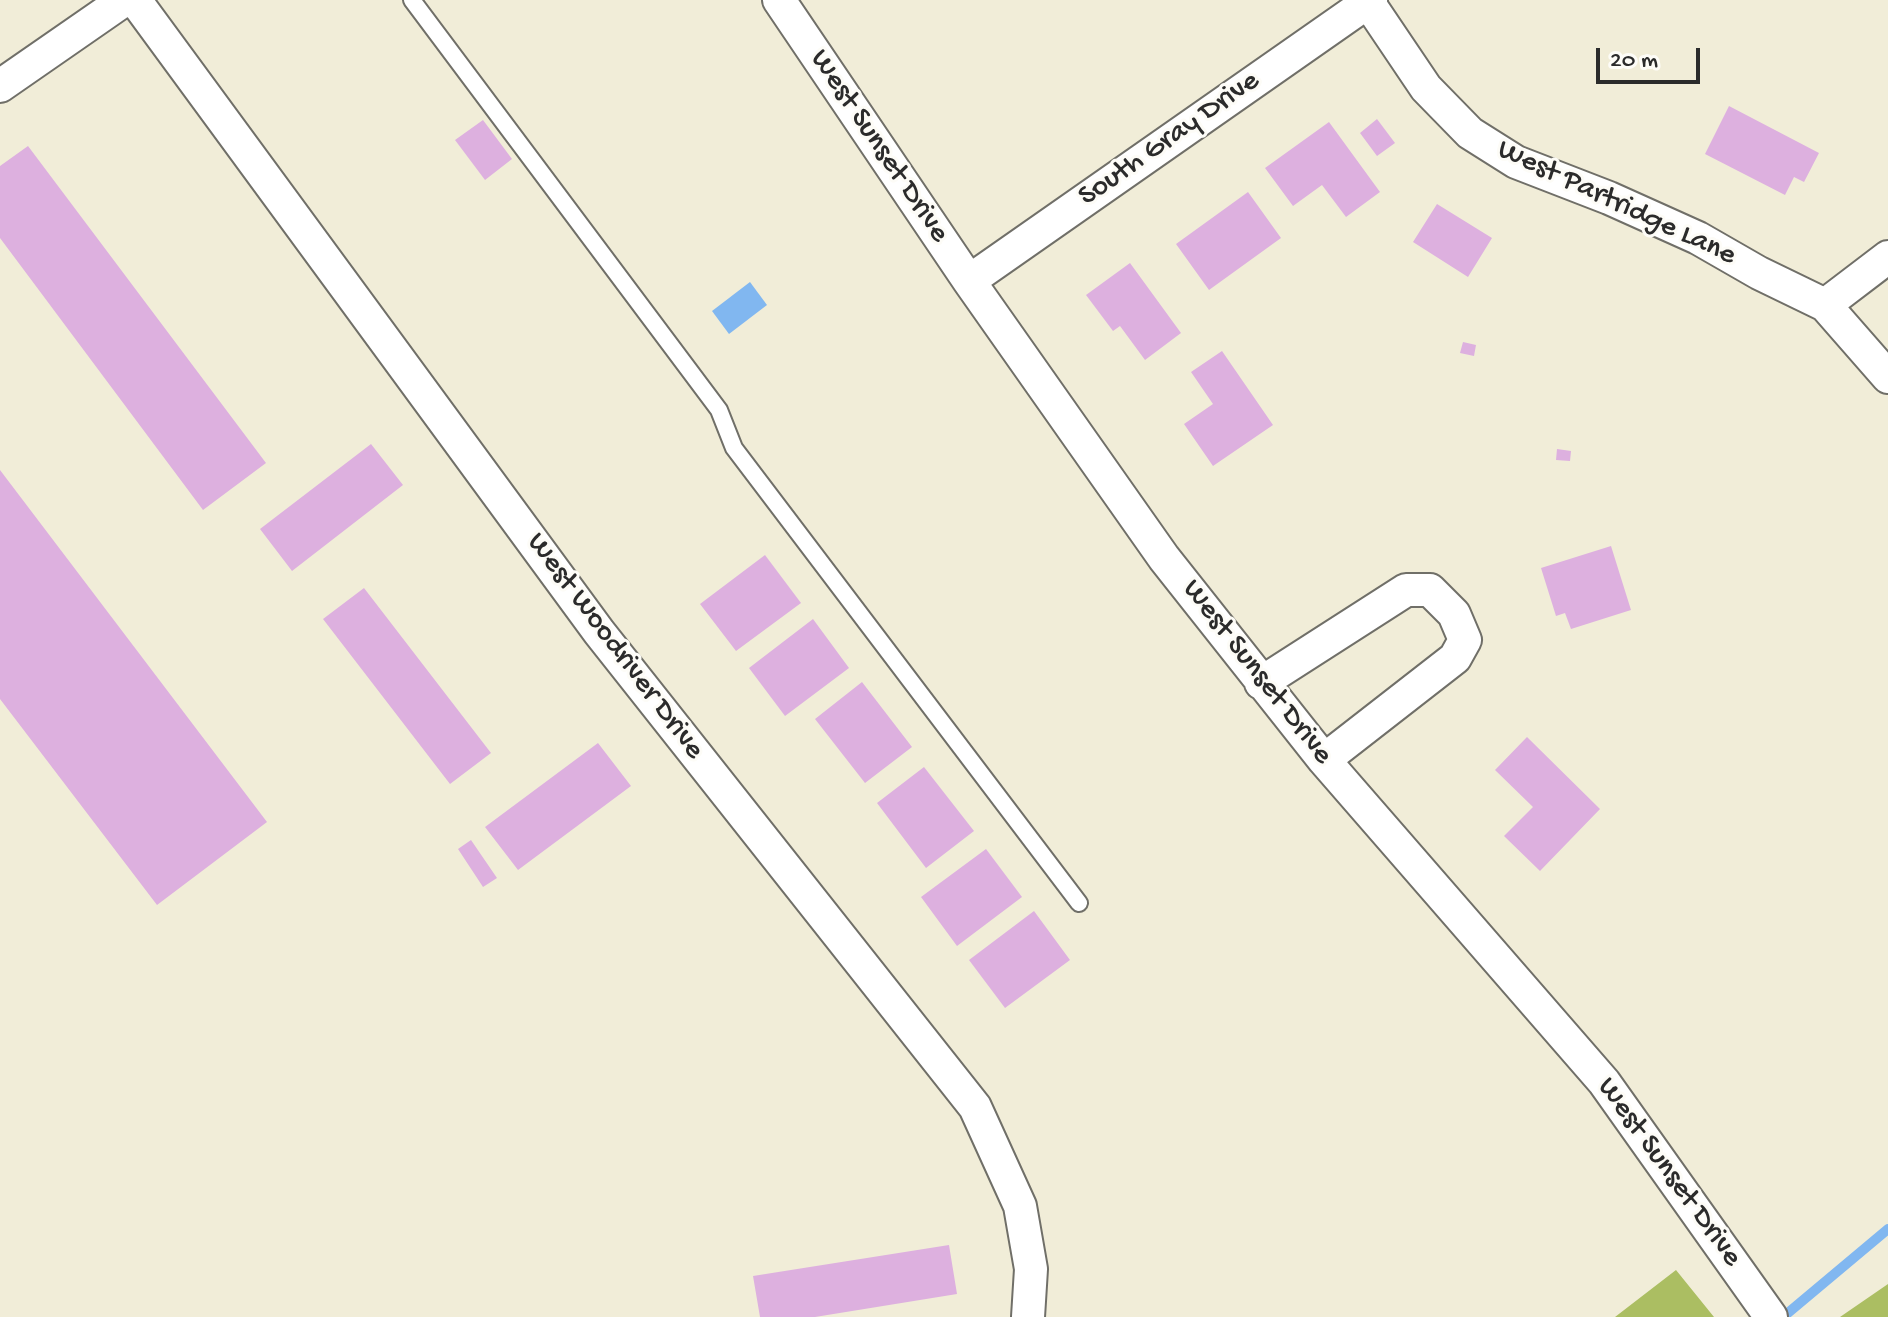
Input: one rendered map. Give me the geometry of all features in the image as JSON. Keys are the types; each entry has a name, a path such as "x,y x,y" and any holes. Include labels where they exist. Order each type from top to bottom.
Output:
{"street":[{"path":"0,86 124,0"},
{"name":"West Woodriver Drive","path":"135,0 599,632 975,1107 1020,1206 1031,1269 1028,1317"},
{"name":"West Sunset Drive","path":"779,0 969,281 1164,558 1324,760 1604,1082 1771,1317"},
{"name":"South Gray Drive","path":"969,281 1369,1"},
{"name":"West Partridge Lane","path":"1369,1 1426,88 1470,133 1516,162 1609,198 1698,238 1759,273 1825,305 1888,377"},
{"path":"1825,305 1888,257"},
{"path":"1261,683 1406,590 1430,590 1454,614 1465,640 1455,658 1324,760"}],"lane":[{"path":"412,0 719,410 734,448 1079,903"}],"green space":[{"path":"1676,1270 1714,1317 1615,1317"},
{"path":"1888,1284 1888,1317 1840,1317"}],"water":[{"path":"750,282 767,305 729,334 712,311"}],"building":[{"path":"1729,106 1819,153 1804,182 1794,177 1785,195 1705,154"},
{"path":"1377,119 1395,143 1377,156 1360,133"},
{"path":"483,120 512,159 485,180 455,140"},
{"path":"1329,122 1380,192 1346,217 1322,185 1293,206 1265,168"},
{"path":"28,146 266,463 203,510 0,238 0,166"},
{"path":"1248,192 1281,238 1209,290 1176,244"},
{"path":"1437,204 1492,238 1468,277 1413,242"},
{"path":"1130,263 1181,333 1145,360 1120,326 1113,331 1086,295"},
{"path":"1463,342 1476,345 1474,356 1460,353"},
{"path":"1222,351 1273,425 1213,466 1184,424 1213,404 1191,372"},
{"path":"371,444 403,485 292,571 260,529"},
{"path":"1557,449 1571,451 1570,461 1556,460"},
{"path":"0,470 267,822 157,905 0,699"},
{"path":"1611,546 1631,610 1571,629 1565,613 1556,616 1541,568"},
{"path":"765,555 801,603 736,651 700,604"},
{"path":"364,588 491,753 450,784 323,619"},
{"path":"813,619 849,668 785,716 749,668"},
{"path":"862,682 912,747 865,783 815,719"},
{"path":"1527,737 1600,809 1540,871 1504,836 1533,807 1495,770"},
{"path":"598,743 631,786 518,870 485,827"},
{"path":"924,767 974,831 926,868 877,803"},
{"path":"471,840 497,878 483,887 458,849"},
{"path":"986,849 1022,897 957,946 921,897"},
{"path":"1034,911 1070,960 1005,1008 969,960"},
{"path":"949,1245 957,1294 815,1317 760,1317 753,1276"}],"waterway":[{"path":"1783,1317 1888,1229"}]}
